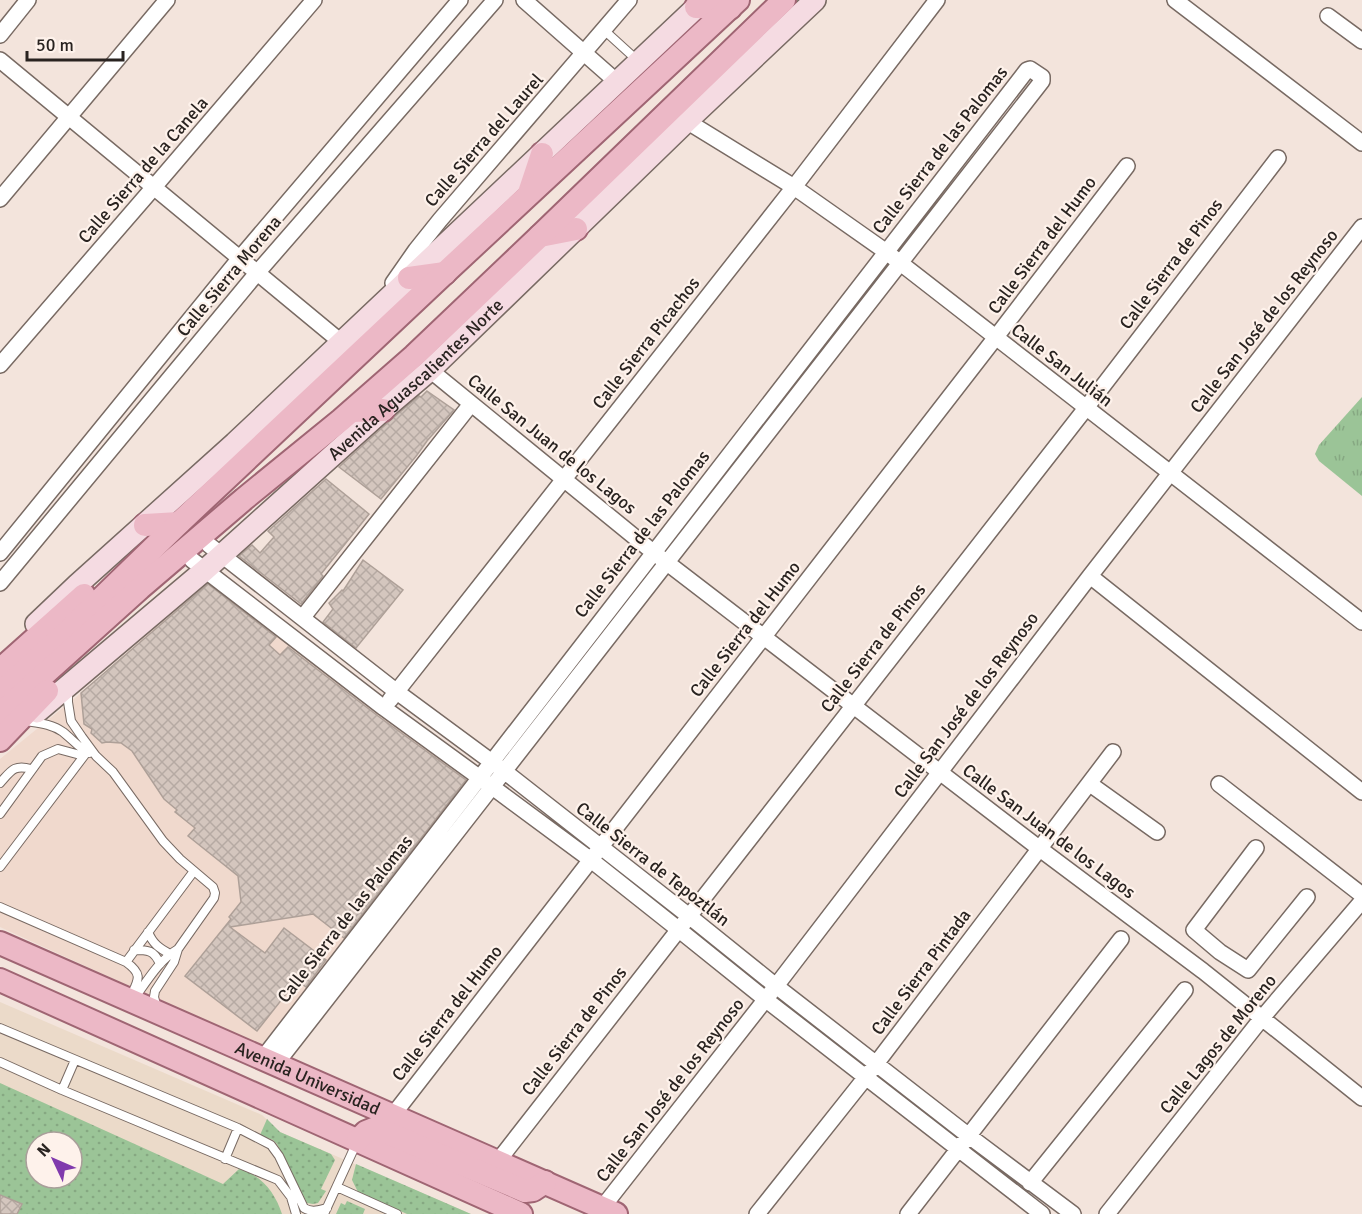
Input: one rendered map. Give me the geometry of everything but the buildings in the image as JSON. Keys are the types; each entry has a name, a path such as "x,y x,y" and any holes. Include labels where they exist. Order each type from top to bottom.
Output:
{"main road":[{"name":"Avenida Aguascalientes Norte","path":"0,714 140,588 346,416 414,356 540,236 678,117 784,0"},
{"path":"700,4 734,4"},
{"path":"0,693 734,4"},
{"path":"529,194 542,154"},
{"path":"540,236 576,229"},
{"path":"410,278 445,273"},
{"path":"0,742 50,688 216,550 315,451 346,416 383,410"},
{"path":"144,525 174,528"},
{"path":"0,670 135,549 147,540 174,528"},
{"name":"Avenida Universidad","path":"0,943 609,1211"},
{"name":"Avenida Universidad","path":"0,981 521,1214"},
{"path":"158,1050 166,1046 180,1048 258,1082 262,1080 269,1061"},
{"path":"357,1140 366,1132 376,1128 525,1191 533,1190 545,1182"}],"street":[{"path":"0,35 28,0"},
{"path":"0,199 167,0"},
{"name":"Calle Sierra de la Canela","path":"0,365 314,0"},
{"name":"Calle Sierra Morena","path":"0,553 240,258 460,0"},
{"name":"Calle Sierra Morena","path":"0,583 257,273 495,0"},
{"path":"524,0 617,81"},
{"name":"Calle Sierra del Laurel","path":"375,311 416,250 440,220 629,0"},
{"name":"Avenida Aguascalientes Norte","path":"216,550 430,370 576,229 678,117 815,0"},
{"name":"Calle Sierra Picachos","path":"384,708 794,187 937,0"},
{"path":"1175,0 1362,142"},
{"path":"0,662 18,640 236,443 700,4"},
{"path":"1328,16 1362,41"},
{"path":"0,60 341,342"},
{"name":"Calle Sierra de las Palomas","path":"269,1061 485,782 668,563 1042,81 1042,77 1030,69 1027,70 653,552 498,766"},
{"name":"Calle San Julián","path":"678,117 794,187 885,251 1362,621"},
{"name":"Calle Sierra de Pinos","path":"498,1161 1086,408 1278,158"},
{"name":"Calle Sierra del Humo","path":"393,1115 1127,166"},
{"name":"Calle San José de los Reynoso","path":"609,1211 765,999 1089,576 1362,227"},
{"name":"Calle San Juan de los Lagos","path":"430,370 653,552 1203,971 1362,1098"},
{"path":"303,617 471,404"},
{"name":"Calle Sierra de Tepoztlán","path":"216,550 397,692 498,766 776,986 1072,1214"},
{"path":"0,742 68,685 198,565"},
{"name":"Calle Sierra de Tepoztlán","path":"198,565 384,708 591,860 765,999 1042,1214"},
{"path":"1089,576 1362,792"},
{"name":"Calle Sierra Pintada","path":"758,1214 866,1077 1113,752"},
{"path":"1090,784 1157,832"},
{"path":"1219,784 1362,895"},
{"path":"1256,848 1194,930 1220,952 1248,970 1307,897"},
{"name":"Calle Lagos de Moreno","path":"1114,1211 1262,1018 1362,901"},
{"path":"908,1214 1121,939"},
{"path":"1203,971 1220,952"},
{"path":"1218,983 1236,962"},
{"path":"1030,1183 1185,990"}],"lane":[{"path":"604,30 639,62"},
{"path":"68,685 71,721 87,752"},
{"path":"26,721 46,724 61,731 87,752 96,756 113,772 163,841 213,887 214,898 178,949 174,962 155,991 154,997 158,1013"},
{"path":"0,814 42,756 58,748 87,752"},
{"path":"0,867 87,752"},
{"path":"0,783 17,767 31,769"},
{"path":"126,962 194,871"},
{"path":"0,907 126,962 136,969 138,974 131,1000"},
{"path":"148,932 152,942 170,954"},
{"path":"131,1000 160,964 178,949"},
{"path":"134,951 152,952 160,964"},
{"path":"0,1028 238,1128 271,1145 279,1156 304,1208 309,1211 326,1211 357,1140"},
{"path":"62,1090 75,1060"},
{"path":"0,1062 278,1180 291,1197 296,1214"},
{"path":"225,1159 238,1128"},
{"path":"337,1187 397,1214"}],"shaded area":[{"path":"208,581 468,781 261,1046 0,927 0,759 81,693"},
{"path":"0,1002 262,1115 280,1132 471,1214 0,1214"}],"green space":[{"path":"1362,397 1362,496 1319,461 1315,454 1319,445"},
{"path":"0,1083 223,1184 239,1169 247,1172 261,1180 271,1192 282,1214 0,1214"},
{"path":"267,1119 280,1132 331,1154 335,1160 321,1189 326,1191 318,1203 307,1203 277,1144 260,1135"},
{"path":"356,1164 471,1214 407,1214 358,1192 352,1180"},
{"path":"347,1201 365,1209 363,1214 336,1214 341,1203 345,1205"}]}
